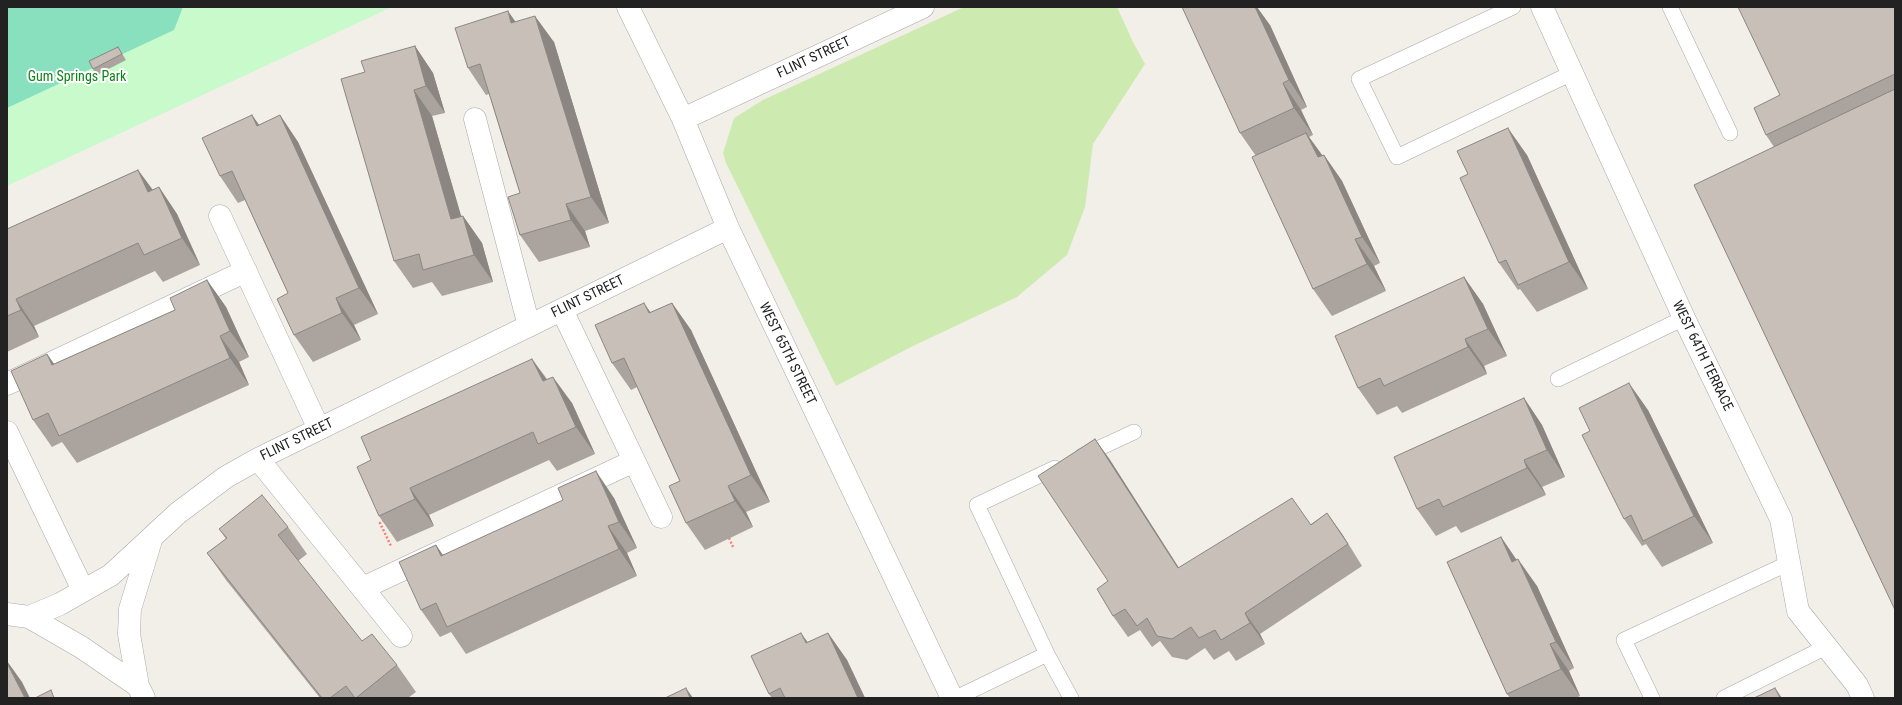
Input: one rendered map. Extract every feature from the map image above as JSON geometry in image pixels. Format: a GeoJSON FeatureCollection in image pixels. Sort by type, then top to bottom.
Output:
{"type":"FeatureCollection","features":[{"type":"Feature","properties":{"kind":"street","name":"WEST 65TH STREET"},"geometry":{"type":"LineString","coordinates":[[628,7],[683,119],[728,228],[952,698]]}},
{"type":"Feature","properties":{"kind":"street","name":"FLINT STREET"},"geometry":{"type":"LineString","coordinates":[[683,119],[923,7]]}},
{"type":"Feature","properties":{"kind":"street","name":"WEST 64TH TERRACE"},"geometry":{"type":"LineString","coordinates":[[1542,7],[1684,318],[1781,519],[1798,611],[1857,685],[1863,698]]}},
{"type":"Feature","properties":{"kind":"street"},"geometry":{"type":"LineString","coordinates":[[475,119],[529,326]]}},
{"type":"Feature","properties":{"kind":"street"},"geometry":{"type":"LineString","coordinates":[[220,216],[319,429]]}},
{"type":"Feature","properties":{"kind":"street","name":"FLINT STREET"},"geometry":{"type":"LineString","coordinates":[[29,617],[60,604],[111,575],[178,513],[226,477],[258,459],[728,228]]}},
{"type":"Feature","properties":{"kind":"street"},"geometry":{"type":"LineString","coordinates":[[7,384],[246,271]]}},
{"type":"Feature","properties":{"kind":"street"},"geometry":{"type":"LineString","coordinates":[[562,310],[661,516]]}},
{"type":"Feature","properties":{"kind":"street"},"geometry":{"type":"LineString","coordinates":[[7,432],[83,590]]}},
{"type":"Feature","properties":{"kind":"street"},"geometry":{"type":"LineString","coordinates":[[258,459],[401,636]]}},
{"type":"Feature","properties":{"kind":"street"},"geometry":{"type":"LineString","coordinates":[[362,588],[634,460]]}},
{"type":"Feature","properties":{"kind":"street"},"geometry":{"type":"LineString","coordinates":[[141,692],[129,634],[130,609],[152,537]]}},
{"type":"Feature","properties":{"kind":"street"},"geometry":{"type":"LineString","coordinates":[[7,614],[29,617],[81,647],[141,692]]}},
{"type":"Feature","properties":{"kind":"lane"},"geometry":{"type":"LineString","coordinates":[[1512,7],[1359,79],[1397,157],[1572,73]]}},
{"type":"Feature","properties":{"kind":"lane"},"geometry":{"type":"LineString","coordinates":[[1670,7],[1730,133]]}},
{"type":"Feature","properties":{"kind":"lane"},"geometry":{"type":"LineString","coordinates":[[1558,379],[1684,318]]}},
{"type":"Feature","properties":{"kind":"lane"},"geometry":{"type":"LineString","coordinates":[[1071,698],[1047,654],[977,505],[1134,432]]}},
{"type":"Feature","properties":{"kind":"lane"},"geometry":{"type":"LineString","coordinates":[[1652,698],[1624,640],[1789,563]]}},
{"type":"Feature","properties":{"kind":"lane"},"geometry":{"type":"LineString","coordinates":[[1724,698],[1826,647]]}},
{"type":"Feature","properties":{"kind":"lane"},"geometry":{"type":"LineString","coordinates":[[956,698],[1047,654]]}},
{"type":"Feature","properties":{"kind":"path"},"geometry":{"type":"LineString","coordinates":[[386,519],[380,523],[402,570]]}},
{"type":"Feature","properties":{"kind":"path"},"geometry":{"type":"LineString","coordinates":[[729,538],[733,547]]}},
{"type":"Feature","properties":{"kind":"green space","name":"Gum Springs Park"},"geometry":{"type":"Polygon","coordinates":[[[7,7],[392,7],[7,186],[7,7]]]}},
{"type":"Feature","properties":{"kind":"green space"},"geometry":{"type":"Polygon","coordinates":[[[7,7],[183,7],[174,30],[7,108],[7,7]]]}},
{"type":"Feature","properties":{"kind":"green space"},"geometry":{"type":"Polygon","coordinates":[[[964,7],[1117,7],[1145,64],[1093,144],[1085,207],[1067,255],[1017,297],[913,346],[836,386],[726,163],[723,153],[734,118],[763,100],[964,7]]]}},
{"type":"Feature","properties":{"kind":"building"},"geometry":{"type":"Polygon","coordinates":[[[1182,7],[1255,7],[1289,80],[1283,83],[1294,108],[1240,133],[1182,7]]]}},
{"type":"Feature","properties":{"kind":"building"},"geometry":{"type":"Polygon","coordinates":[[[1738,7],[1895,7],[1895,74],[1766,135],[1754,108],[1780,95],[1738,7]]]}},
{"type":"Feature","properties":{"kind":"building"},"geometry":{"type":"Polygon","coordinates":[[[508,11],[511,23],[535,16],[591,197],[566,204],[571,220],[520,235],[508,197],[520,193],[480,64],[468,68],[455,28],[508,11]]]}},
{"type":"Feature","properties":{"kind":"building"},"geometry":{"type":"Polygon","coordinates":[[[415,46],[426,86],[414,90],[451,219],[463,216],[474,255],[423,270],[419,254],[394,261],[341,79],[365,72],[361,61],[415,46]]]}},
{"type":"Feature","properties":{"kind":"building"},"geometry":{"type":"Polygon","coordinates":[[[118,47],[122,54],[93,69],[89,61],[118,47]]]}},
{"type":"Feature","properties":{"kind":"building"},"geometry":{"type":"Polygon","coordinates":[[[1895,89],[1895,610],[1694,185],[1895,89]]]}},
{"type":"Feature","properties":{"kind":"building"},"geometry":{"type":"Polygon","coordinates":[[[252,115],[257,126],[280,115],[359,288],[336,298],[342,313],[294,335],[277,299],[288,293],[232,171],[220,176],[202,138],[252,115]]]}},
{"type":"Feature","properties":{"kind":"building"},"geometry":{"type":"Polygon","coordinates":[[[1508,128],[1569,262],[1518,285],[1506,260],[1499,263],[1460,178],[1468,174],[1457,151],[1508,128]]]}},
{"type":"Feature","properties":{"kind":"building"},"geometry":{"type":"Polygon","coordinates":[[[1306,133],[1318,157],[1324,155],[1362,237],[1355,239],[1367,264],[1313,289],[1252,157],[1306,133]]]}},
{"type":"Feature","properties":{"kind":"building"},"geometry":{"type":"Polygon","coordinates":[[[138,170],[148,192],[159,187],[182,238],[144,255],[138,243],[16,299],[21,310],[7,316],[7,229],[138,170]]]}},
{"type":"Feature","properties":{"kind":"building"},"geometry":{"type":"Polygon","coordinates":[[[1464,277],[1488,329],[1465,339],[1468,347],[1384,386],[1380,378],[1358,388],[1335,336],[1464,277]]]}},
{"type":"Feature","properties":{"kind":"building"},"geometry":{"type":"Polygon","coordinates":[[[207,280],[230,331],[220,336],[230,358],[59,436],[48,413],[33,420],[11,371],[47,354],[52,365],[175,310],[170,298],[207,280]]]}},
{"type":"Feature","properties":{"kind":"building"},"geometry":{"type":"Polygon","coordinates":[[[644,303],[649,313],[672,303],[751,475],[728,486],[735,501],[686,523],[669,486],[680,481],[624,358],[612,363],[595,325],[644,303]]]}},
{"type":"Feature","properties":{"kind":"building"},"geometry":{"type":"Polygon","coordinates":[[[532,359],[543,381],[553,377],[576,427],[538,444],[533,432],[410,488],[415,499],[379,516],[357,467],[371,460],[361,437],[532,359]]]}},
{"type":"Feature","properties":{"kind":"building"},"geometry":{"type":"Polygon","coordinates":[[[1629,383],[1694,516],[1643,541],[1631,515],[1624,519],[1582,435],[1590,431],[1579,408],[1629,383]]]}},
{"type":"Feature","properties":{"kind":"building"},"geometry":{"type":"Polygon","coordinates":[[[1524,398],[1547,450],[1524,460],[1527,468],[1443,507],[1439,499],[1417,509],[1394,457],[1524,398]]]}},
{"type":"Feature","properties":{"kind":"building"},"geometry":{"type":"Polygon","coordinates":[[[1095,439],[1178,568],[1292,498],[1311,525],[1327,513],[1348,544],[1245,613],[1250,623],[1221,640],[1215,630],[1199,638],[1191,627],[1172,639],[1157,636],[1147,618],[1137,626],[1125,609],[1113,616],[1097,589],[1108,581],[1038,476],[1095,439]]]}},
{"type":"Feature","properties":{"kind":"building"},"geometry":{"type":"Polygon","coordinates":[[[596,471],[619,522],[608,526],[619,549],[447,627],[436,603],[421,610],[399,562],[436,545],[441,556],[563,500],[558,488],[596,471]]]}},
{"type":"Feature","properties":{"kind":"building"},"geometry":{"type":"Polygon","coordinates":[[[262,495],[288,527],[278,535],[362,641],[372,634],[397,665],[356,698],[346,686],[330,698],[322,698],[207,553],[227,538],[219,529],[262,495]]]}},
{"type":"Feature","properties":{"kind":"building"},"geometry":{"type":"Polygon","coordinates":[[[1501,537],[1512,562],[1518,559],[1556,642],[1550,644],[1561,669],[1507,694],[1447,562],[1501,537]]]}},
{"type":"Feature","properties":{"kind":"building"},"geometry":{"type":"Polygon","coordinates":[[[801,633],[806,643],[828,633],[858,698],[785,698],[780,688],[769,694],[751,656],[801,633]]]}},
{"type":"Feature","properties":{"kind":"building"},"geometry":{"type":"Polygon","coordinates":[[[7,663],[25,698],[7,698],[7,663]]]}},
{"type":"Feature","properties":{"kind":"building"},"geometry":{"type":"Polygon","coordinates":[[[686,688],[690,698],[665,698],[686,688]]]}},
{"type":"Feature","properties":{"kind":"building"},"geometry":{"type":"Polygon","coordinates":[[[1775,688],[1780,698],[1754,698],[1775,688]]]}},
{"type":"Feature","properties":{"kind":"building"},"geometry":{"type":"Polygon","coordinates":[[[51,690],[54,698],[35,698],[51,690]]]}}]}
